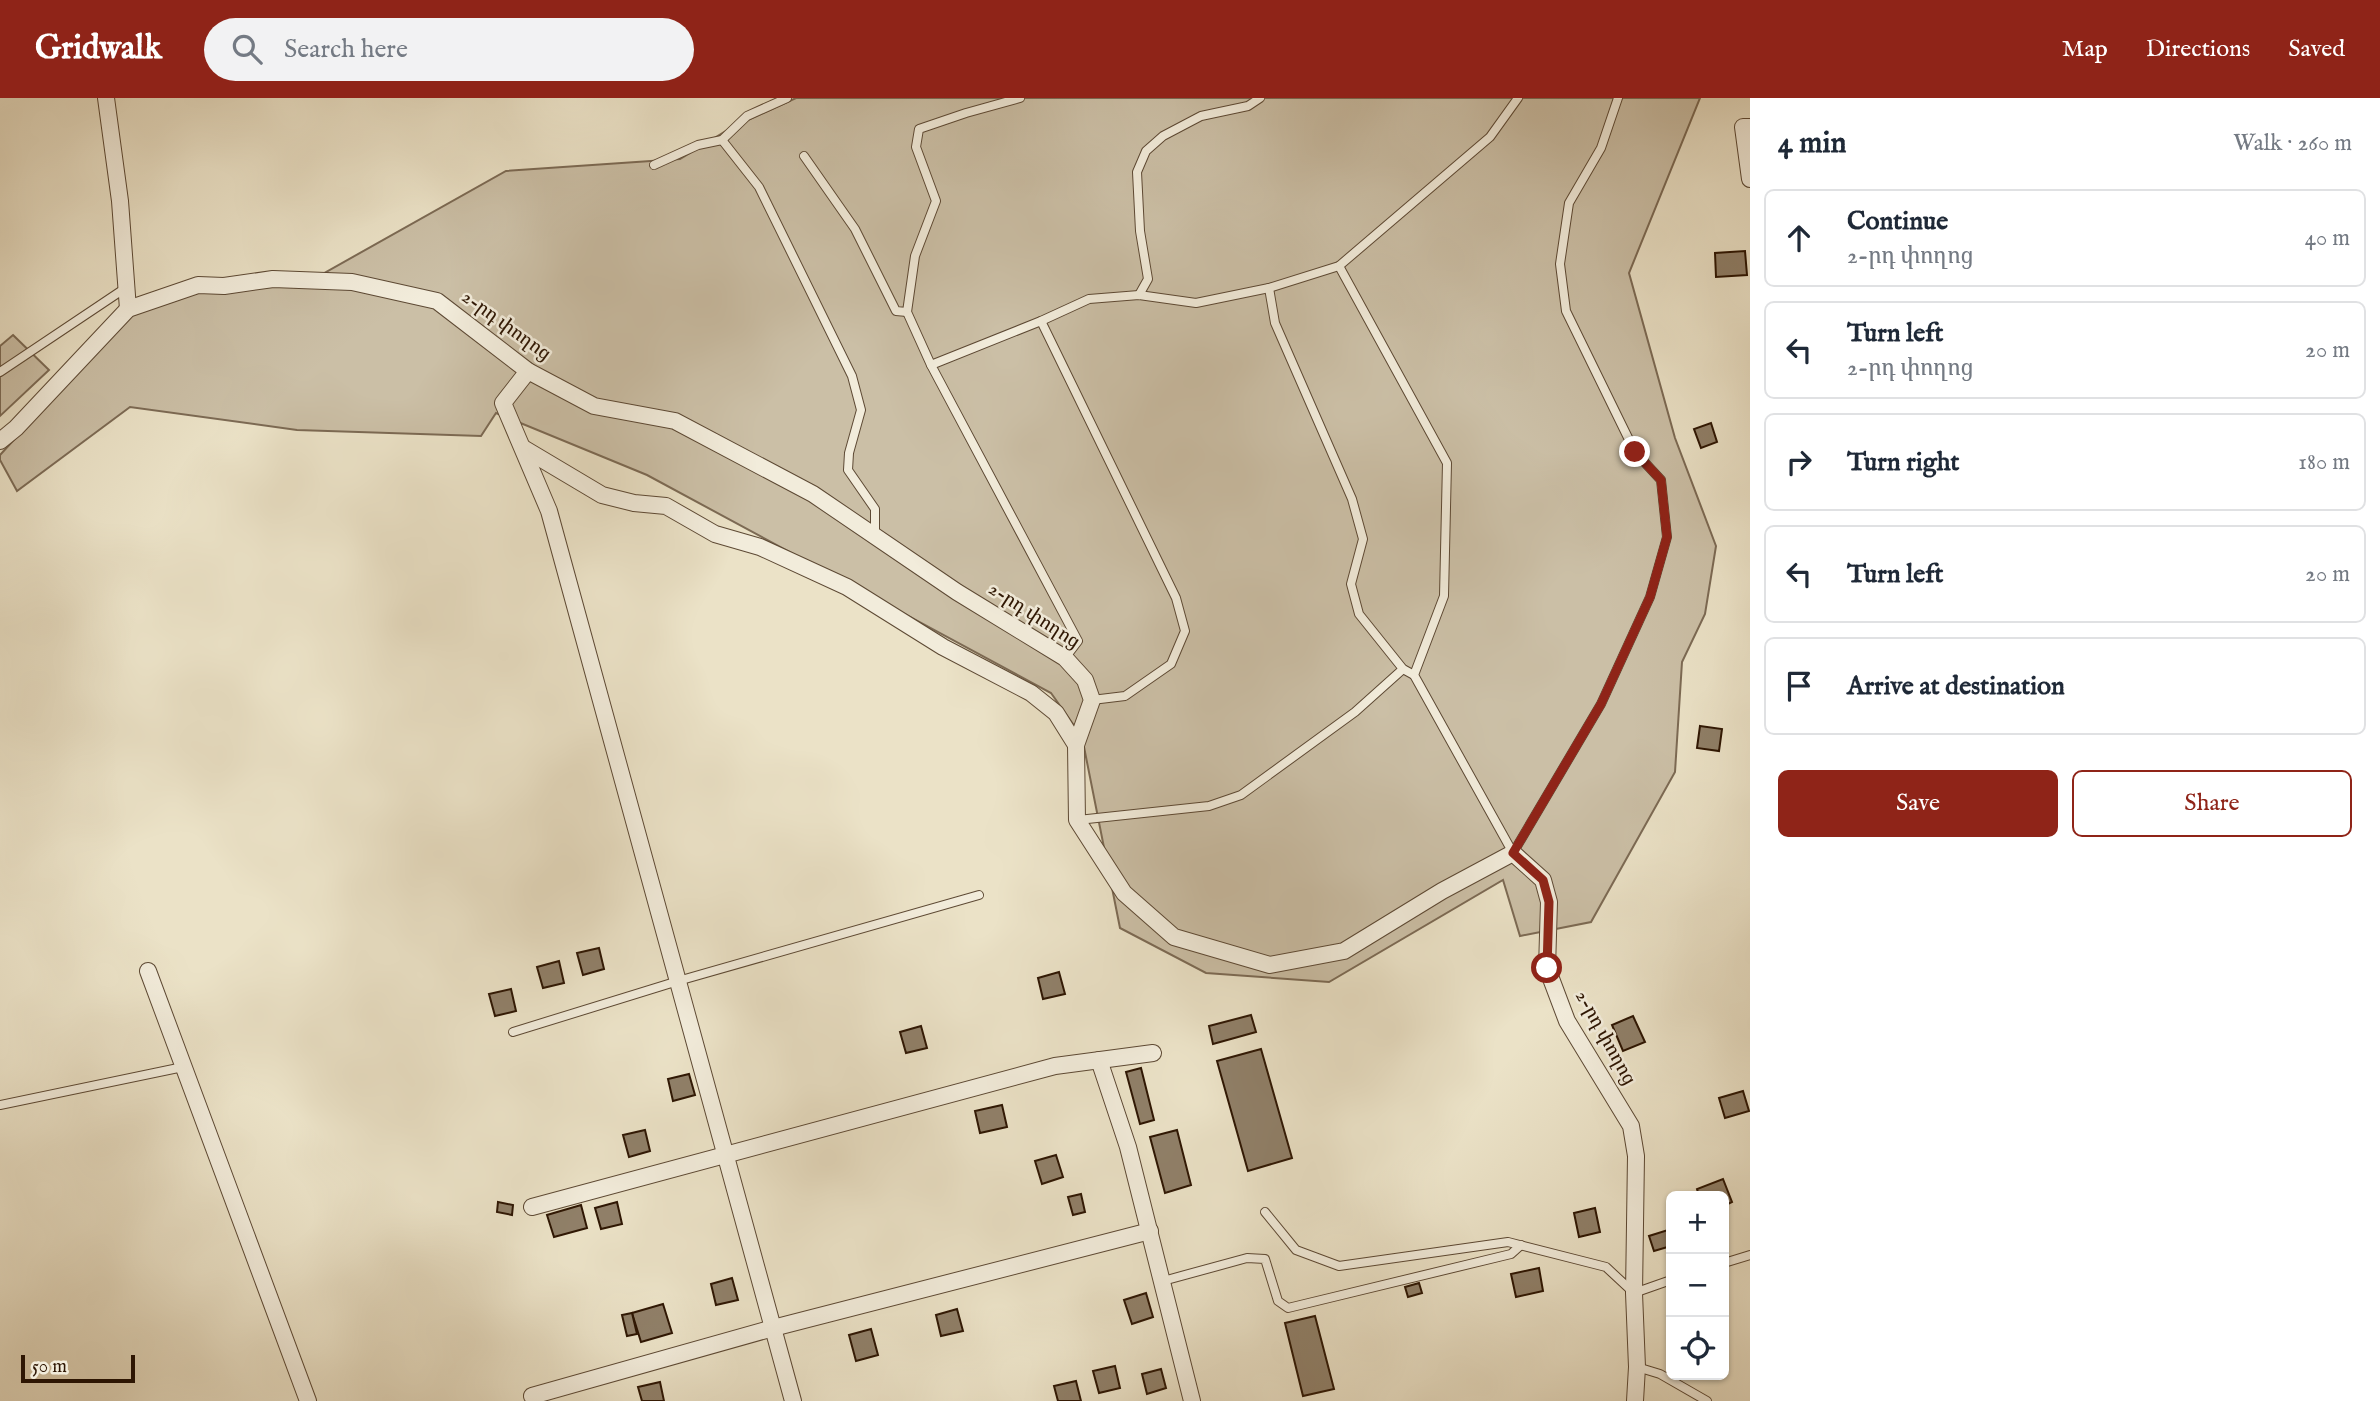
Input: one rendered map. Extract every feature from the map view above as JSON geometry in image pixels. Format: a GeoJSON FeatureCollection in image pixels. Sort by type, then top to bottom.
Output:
{"type":"FeatureCollection","features":[{"type":"Feature","properties":{"kind":"street"},"geometry":{"type":"LineString","coordinates":[[0,441],[16,428],[128,309],[120,201],[106,98]]}},
{"type":"Feature","properties":{"kind":"street"},"geometry":{"type":"LineString","coordinates":[[1750,127],[1744,127],[1750,179]]}},
{"type":"Feature","properties":{"kind":"street","name":"2-րդ փողոց"},"geometry":{"type":"LineString","coordinates":[[128,309],[198,285],[224,286],[273,279],[352,282],[437,301],[528,371],[594,406],[675,421],[813,494],[957,592],[1065,658],[1085,680],[1092,701]]}},
{"type":"Feature","properties":{"kind":"street"},"geometry":{"type":"LineString","coordinates":[[528,371],[503,403],[549,511],[793,1401]]}},
{"type":"Feature","properties":{"kind":"street"},"geometry":{"type":"LineString","coordinates":[[523,448],[602,495],[634,503],[666,506],[715,534],[760,547],[846,587],[943,647],[1031,693],[1056,713],[1076,745]]}},
{"type":"Feature","properties":{"kind":"street"},"geometry":{"type":"LineString","coordinates":[[1092,701],[1076,745],[1077,820],[1125,893],[1174,937],[1270,965],[1344,951],[1442,891],[1513,853]]}},
{"type":"Feature","properties":{"kind":"street","name":"2-րդ փողոց"},"geometry":{"type":"LineString","coordinates":[[1513,853],[1543,880],[1549,902],[1547,968],[1567,1021],[1630,1126],[1636,1156],[1634,1293],[1637,1367],[1634,1401]]}},
{"type":"Feature","properties":{"kind":"street"},"geometry":{"type":"LineString","coordinates":[[148,971],[308,1401]]}},
{"type":"Feature","properties":{"kind":"street"},"geometry":{"type":"LineString","coordinates":[[532,1207],[1055,1066],[1153,1054]]}},
{"type":"Feature","properties":{"kind":"street"},"geometry":{"type":"LineString","coordinates":[[1098,1060],[1128,1147],[1192,1401]]}},
{"type":"Feature","properties":{"kind":"street"},"geometry":{"type":"LineString","coordinates":[[532,1396],[773,1328],[1150,1231]]}},
{"type":"Feature","properties":{"kind":"lane"},"geometry":{"type":"LineString","coordinates":[[654,165],[698,145],[722,140],[747,116],[786,98]]}},
{"type":"Feature","properties":{"kind":"lane"},"geometry":{"type":"LineString","coordinates":[[1020,98],[919,129],[916,147],[936,201],[915,256],[907,312],[930,365],[1079,641],[1065,658]]}},
{"type":"Feature","properties":{"kind":"lane"},"geometry":{"type":"LineString","coordinates":[[1139,295],[1148,279],[1140,231],[1137,172],[1146,151],[1163,136],[1202,116],[1248,106],[1260,98]]}},
{"type":"Feature","properties":{"kind":"lane"},"geometry":{"type":"LineString","coordinates":[[930,365],[1089,299],[1139,295],[1196,303],[1269,288],[1339,266],[1490,137],[1518,98]]}},
{"type":"Feature","properties":{"kind":"lane"},"geometry":{"type":"LineString","coordinates":[[1513,853],[1601,704],[1650,597],[1667,537],[1661,480],[1635,452],[1566,310],[1560,264],[1569,203],[1601,148],[1618,98]]}},
{"type":"Feature","properties":{"kind":"lane"},"geometry":{"type":"LineString","coordinates":[[722,140],[760,187],[852,376],[861,410],[849,453],[848,470],[875,509],[875,536]]}},
{"type":"Feature","properties":{"kind":"lane"},"geometry":{"type":"LineString","coordinates":[[804,156],[855,229],[896,311],[907,312]]}},
{"type":"Feature","properties":{"kind":"lane"},"geometry":{"type":"LineString","coordinates":[[1339,266],[1447,463],[1444,596],[1414,675]]}},
{"type":"Feature","properties":{"kind":"lane"},"geometry":{"type":"LineString","coordinates":[[0,372],[127,287]]}},
{"type":"Feature","properties":{"kind":"lane"},"geometry":{"type":"LineString","coordinates":[[1269,288],[1275,323],[1352,499],[1363,540],[1351,584],[1359,614],[1403,669],[1414,675],[1513,853]]}},
{"type":"Feature","properties":{"kind":"lane"},"geometry":{"type":"LineString","coordinates":[[1041,321],[1176,598],[1185,631],[1171,664],[1125,696],[1092,701]]}},
{"type":"Feature","properties":{"kind":"lane"},"geometry":{"type":"LineString","coordinates":[[1077,820],[1209,806],[1241,795],[1355,712],[1403,669]]}},
{"type":"Feature","properties":{"kind":"lane"},"geometry":{"type":"LineString","coordinates":[[513,1032],[678,981],[979,895]]}},
{"type":"Feature","properties":{"kind":"lane"},"geometry":{"type":"LineString","coordinates":[[0,1105],[183,1067]]}},
{"type":"Feature","properties":{"kind":"lane"},"geometry":{"type":"LineString","coordinates":[[1265,1212],[1296,1250],[1339,1266],[1508,1242],[1606,1267],[1634,1293],[1666,1282]]}},
{"type":"Feature","properties":{"kind":"lane"},"geometry":{"type":"LineString","coordinates":[[1163,1281],[1247,1258],[1265,1259],[1278,1301],[1287,1308],[1511,1254],[1521,1245]]}},
{"type":"Feature","properties":{"kind":"lane"},"geometry":{"type":"LineString","coordinates":[[1729,1261],[1750,1255]]}},
{"type":"Feature","properties":{"kind":"lane"},"geometry":{"type":"LineString","coordinates":[[1637,1367],[1660,1374],[1707,1401]]}},
{"type":"Feature","properties":{"kind":"shaded area"},"geometry":{"type":"Polygon","coordinates":[[[796,98],[1700,98],[1629,273],[1675,438],[1716,546],[1705,614],[1682,662],[1675,772],[1591,922],[1520,936],[1503,880],[1329,982],[1206,973],[1120,928],[1082,737],[1051,693],[647,475],[496,413],[481,436],[297,430],[130,407],[17,491],[0,460],[0,455],[130,313],[185,293],[310,281],[506,171],[680,159],[731,128],[796,98]]]}},
{"type":"Feature","properties":{"kind":"shaded area"},"geometry":{"type":"Polygon","coordinates":[[[13,335],[49,370],[0,416],[0,346],[13,335]]]}},
{"type":"Feature","properties":{"kind":"building"},"geometry":{"type":"Polygon","coordinates":[[[1745,251],[1747,275],[1716,277],[1715,253],[1745,251]]]}},
{"type":"Feature","properties":{"kind":"building"},"geometry":{"type":"Polygon","coordinates":[[[1711,423],[1717,442],[1701,448],[1694,429],[1711,423]]]}},
{"type":"Feature","properties":{"kind":"building"},"geometry":{"type":"Polygon","coordinates":[[[1700,726],[1722,729],[1719,751],[1697,748],[1700,726]]]}},
{"type":"Feature","properties":{"kind":"building"},"geometry":{"type":"Polygon","coordinates":[[[599,948],[604,969],[583,975],[577,953],[599,948]]]}},
{"type":"Feature","properties":{"kind":"building"},"geometry":{"type":"Polygon","coordinates":[[[559,961],[564,983],[543,988],[537,967],[559,961]]]}},
{"type":"Feature","properties":{"kind":"building"},"geometry":{"type":"Polygon","coordinates":[[[1059,972],[1065,994],[1043,999],[1038,978],[1059,972]]]}},
{"type":"Feature","properties":{"kind":"building"},"geometry":{"type":"Polygon","coordinates":[[[511,989],[516,1011],[495,1016],[489,994],[511,989]]]}},
{"type":"Feature","properties":{"kind":"building"},"geometry":{"type":"Polygon","coordinates":[[[1251,1015],[1256,1032],[1213,1044],[1209,1026],[1251,1015]]]}},
{"type":"Feature","properties":{"kind":"building"},"geometry":{"type":"Polygon","coordinates":[[[1633,1016],[1645,1042],[1623,1051],[1612,1025],[1633,1016]]]}},
{"type":"Feature","properties":{"kind":"building"},"geometry":{"type":"Polygon","coordinates":[[[921,1026],[927,1048],[906,1053],[900,1032],[921,1026]]]}},
{"type":"Feature","properties":{"kind":"building"},"geometry":{"type":"Polygon","coordinates":[[[1261,1049],[1292,1158],[1248,1171],[1217,1061],[1261,1049]]]}},
{"type":"Feature","properties":{"kind":"building"},"geometry":{"type":"Polygon","coordinates":[[[1141,1068],[1154,1120],[1140,1124],[1126,1072],[1141,1068]]]}},
{"type":"Feature","properties":{"kind":"building"},"geometry":{"type":"Polygon","coordinates":[[[689,1074],[695,1095],[673,1101],[668,1079],[689,1074]]]}},
{"type":"Feature","properties":{"kind":"building"},"geometry":{"type":"Polygon","coordinates":[[[1743,1091],[1749,1111],[1725,1118],[1719,1098],[1743,1091]]]}},
{"type":"Feature","properties":{"kind":"building"},"geometry":{"type":"Polygon","coordinates":[[[1002,1105],[1007,1127],[980,1133],[975,1111],[1002,1105]]]}},
{"type":"Feature","properties":{"kind":"building"},"geometry":{"type":"Polygon","coordinates":[[[645,1130],[650,1151],[629,1157],[623,1135],[645,1130]]]}},
{"type":"Feature","properties":{"kind":"building"},"geometry":{"type":"Polygon","coordinates":[[[1177,1130],[1191,1185],[1165,1193],[1150,1137],[1177,1130]]]}},
{"type":"Feature","properties":{"kind":"building"},"geometry":{"type":"Polygon","coordinates":[[[1056,1155],[1063,1177],[1042,1184],[1035,1161],[1056,1155]]]}},
{"type":"Feature","properties":{"kind":"building"},"geometry":{"type":"Polygon","coordinates":[[[1723,1179],[1728,1191],[1698,1191],[1723,1179]]]}},
{"type":"Feature","properties":{"kind":"building"},"geometry":{"type":"Polygon","coordinates":[[[1081,1194],[1085,1212],[1073,1215],[1068,1197],[1081,1194]]]}},
{"type":"Feature","properties":{"kind":"building"},"geometry":{"type":"Polygon","coordinates":[[[498,1202],[513,1205],[512,1215],[497,1212],[498,1202]]]}},
{"type":"Feature","properties":{"kind":"building"},"geometry":{"type":"Polygon","coordinates":[[[617,1202],[622,1224],[601,1229],[595,1208],[617,1202]]]}},
{"type":"Feature","properties":{"kind":"building"},"geometry":{"type":"Polygon","coordinates":[[[581,1205],[587,1228],[554,1237],[547,1215],[581,1205]]]}},
{"type":"Feature","properties":{"kind":"building"},"geometry":{"type":"Polygon","coordinates":[[[1595,1208],[1600,1232],[1579,1237],[1574,1213],[1595,1208]]]}},
{"type":"Feature","properties":{"kind":"building"},"geometry":{"type":"Polygon","coordinates":[[[1666,1231],[1666,1247],[1654,1251],[1649,1236],[1666,1231]]]}},
{"type":"Feature","properties":{"kind":"building"},"geometry":{"type":"Polygon","coordinates":[[[1539,1268],[1543,1291],[1516,1297],[1511,1274],[1539,1268]]]}},
{"type":"Feature","properties":{"kind":"building"},"geometry":{"type":"Polygon","coordinates":[[[732,1278],[738,1300],[716,1305],[711,1284],[732,1278]]]}},
{"type":"Feature","properties":{"kind":"building"},"geometry":{"type":"Polygon","coordinates":[[[1419,1283],[1422,1293],[1408,1297],[1405,1287],[1419,1283]]]}},
{"type":"Feature","properties":{"kind":"building"},"geometry":{"type":"Polygon","coordinates":[[[1146,1293],[1153,1317],[1132,1324],[1124,1300],[1146,1293]]]}},
{"type":"Feature","properties":{"kind":"building"},"geometry":{"type":"Polygon","coordinates":[[[663,1304],[672,1333],[641,1342],[632,1313],[663,1304]]]}},
{"type":"Feature","properties":{"kind":"building"},"geometry":{"type":"Polygon","coordinates":[[[957,1309],[963,1331],[941,1336],[936,1315],[957,1309]]]}},
{"type":"Feature","properties":{"kind":"building"},"geometry":{"type":"Polygon","coordinates":[[[632,1313],[637,1334],[627,1336],[622,1315],[632,1313]]]}},
{"type":"Feature","properties":{"kind":"building"},"geometry":{"type":"Polygon","coordinates":[[[1315,1316],[1334,1389],[1303,1396],[1285,1323],[1315,1316]]]}},
{"type":"Feature","properties":{"kind":"building"},"geometry":{"type":"Polygon","coordinates":[[[871,1329],[878,1355],[856,1361],[849,1335],[871,1329]]]}},
{"type":"Feature","properties":{"kind":"building"},"geometry":{"type":"Polygon","coordinates":[[[1115,1366],[1120,1388],[1099,1393],[1093,1371],[1115,1366]]]}},
{"type":"Feature","properties":{"kind":"building"},"geometry":{"type":"Polygon","coordinates":[[[1161,1369],[1166,1388],[1147,1394],[1142,1374],[1161,1369]]]}},
{"type":"Feature","properties":{"kind":"building"},"geometry":{"type":"Polygon","coordinates":[[[1076,1381],[1081,1401],[1058,1401],[1054,1386],[1076,1381]]]}},
{"type":"Feature","properties":{"kind":"building"},"geometry":{"type":"Polygon","coordinates":[[[660,1382],[664,1401],[642,1401],[638,1387],[660,1382]]]}},
{"type":"Feature","properties":{"kind":"route"},"geometry":{"type":"LineString","coordinates":[[1547,968],[1549,902],[1543,880],[1513,853],[1601,704],[1650,597],[1667,537],[1661,480],[1635,452]]}}]}
